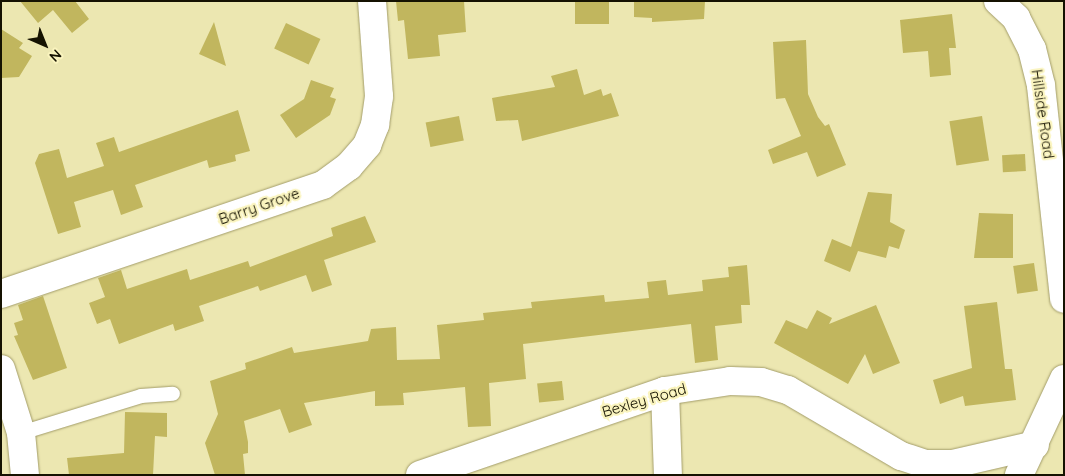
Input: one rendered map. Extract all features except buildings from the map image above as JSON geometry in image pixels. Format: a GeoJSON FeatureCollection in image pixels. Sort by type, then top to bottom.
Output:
{"type":"FeatureCollection","features":[{"type":"Feature","properties":{"kind":"street","name":"Barry Grove"},"geometry":{"type":"LineString","coordinates":[[1,294],[323,184],[349,166],[367,145],[376,125],[379,96],[372,1]]}},
{"type":"Feature","properties":{"kind":"street","name":"Hillside Road"},"geometry":{"type":"LineString","coordinates":[[998,1],[1016,18],[1032,49],[1041,86],[1061,256],[1064,299]]}},
{"type":"Feature","properties":{"kind":"street"},"geometry":{"type":"LineString","coordinates":[[1,370],[21,433],[25,475]]}},
{"type":"Feature","properties":{"kind":"street"},"geometry":{"type":"LineString","coordinates":[[1019,475],[1064,379]]}},
{"type":"Feature","properties":{"kind":"street","name":"Bexley Road"},"geometry":{"type":"LineString","coordinates":[[420,475],[665,391],[730,381],[761,382],[788,390],[901,456],[925,464],[953,464],[1035,444]]}},
{"type":"Feature","properties":{"kind":"street"},"geometry":{"type":"LineString","coordinates":[[665,391],[668,475]]}},
{"type":"Feature","properties":{"kind":"lane"},"geometry":{"type":"LineString","coordinates":[[21,433],[141,396],[173,394]]}}]}
